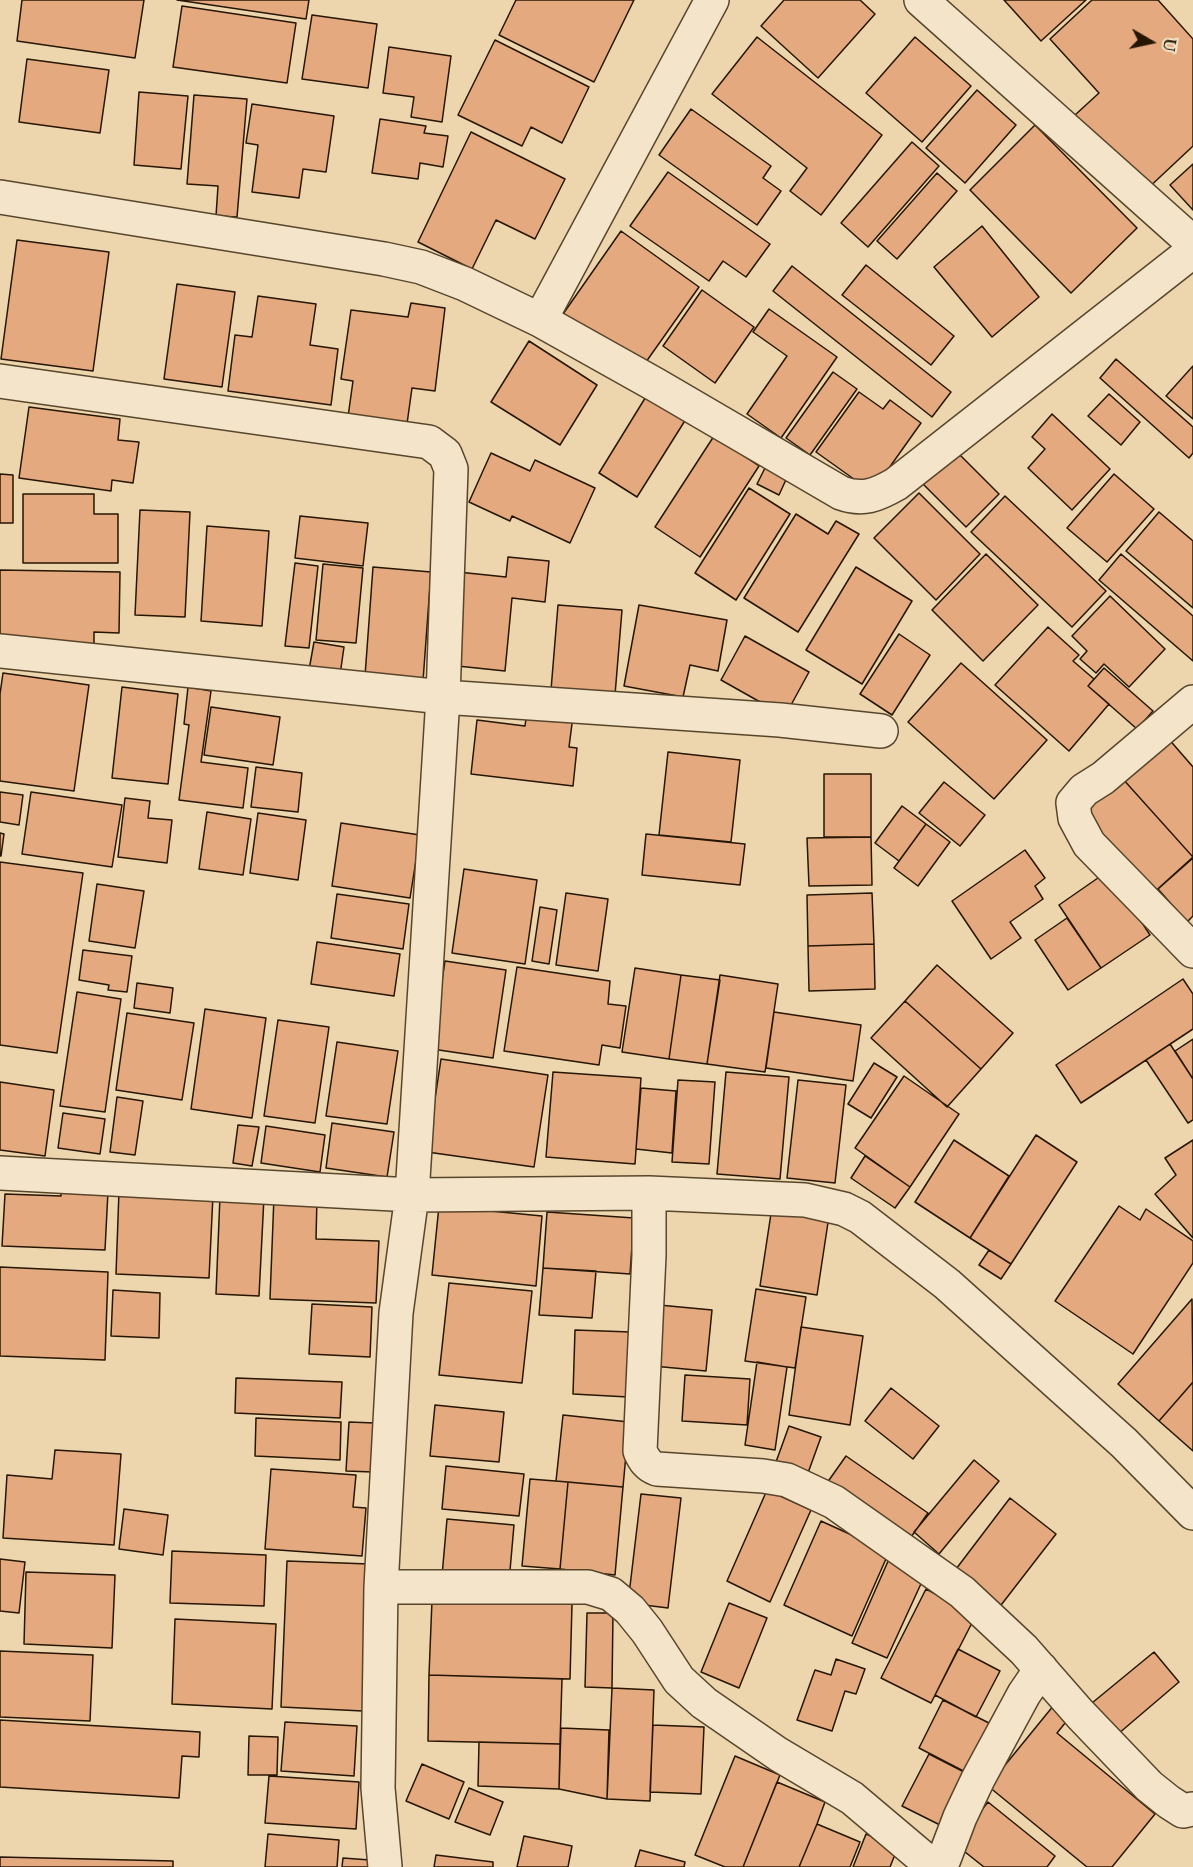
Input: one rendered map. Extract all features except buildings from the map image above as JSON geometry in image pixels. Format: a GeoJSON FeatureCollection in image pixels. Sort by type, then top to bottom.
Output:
{"type":"FeatureCollection","features":[{"type":"Feature","properties":{"kind":"street"},"geometry":{"type":"LineString","coordinates":[[540,320],[712,0]]}},
{"type":"Feature","properties":{"kind":"street"},"geometry":{"type":"LineString","coordinates":[[921,0],[1193,243]]}},
{"type":"Feature","properties":{"kind":"street"},"geometry":{"type":"LineString","coordinates":[[0,197],[384,258],[421,267],[465,284],[540,320],[841,493],[865,498],[877,495],[896,484],[1193,251]]}},
{"type":"Feature","properties":{"kind":"street"},"geometry":{"type":"LineString","coordinates":[[0,381],[429,442],[445,454],[451,469],[443,697],[412,1195],[396,1312],[381,1587],[378,1788],[386,1867]]}},
{"type":"Feature","properties":{"kind":"street"},"geometry":{"type":"LineString","coordinates":[[0,651],[443,697],[780,720],[881,731]]}},
{"type":"Feature","properties":{"kind":"street"},"geometry":{"type":"LineString","coordinates":[[1193,702],[1103,778],[1084,790],[1073,803],[1075,818],[1089,844],[1193,951]]}},
{"type":"Feature","properties":{"kind":"street"},"geometry":{"type":"LineString","coordinates":[[0,1173],[412,1195],[649,1193],[805,1200],[844,1209],[860,1217],[947,1284],[1124,1443],[1193,1513]]}},
{"type":"Feature","properties":{"kind":"street"},"geometry":{"type":"LineString","coordinates":[[649,1193],[649,1255],[640,1424],[640,1450],[644,1460],[657,1469],[764,1476],[787,1480],[834,1502],[962,1592],[1024,1650],[1149,1786],[1168,1802],[1183,1810],[1193,1809]]}},
{"type":"Feature","properties":{"kind":"street"},"geometry":{"type":"LineString","coordinates":[[381,1587],[588,1587],[611,1594],[630,1610],[680,1680],[704,1703],[778,1754],[852,1798],[929,1863],[936,1864],[944,1859],[978,1779],[1024,1694],[1041,1669]]}}]}
